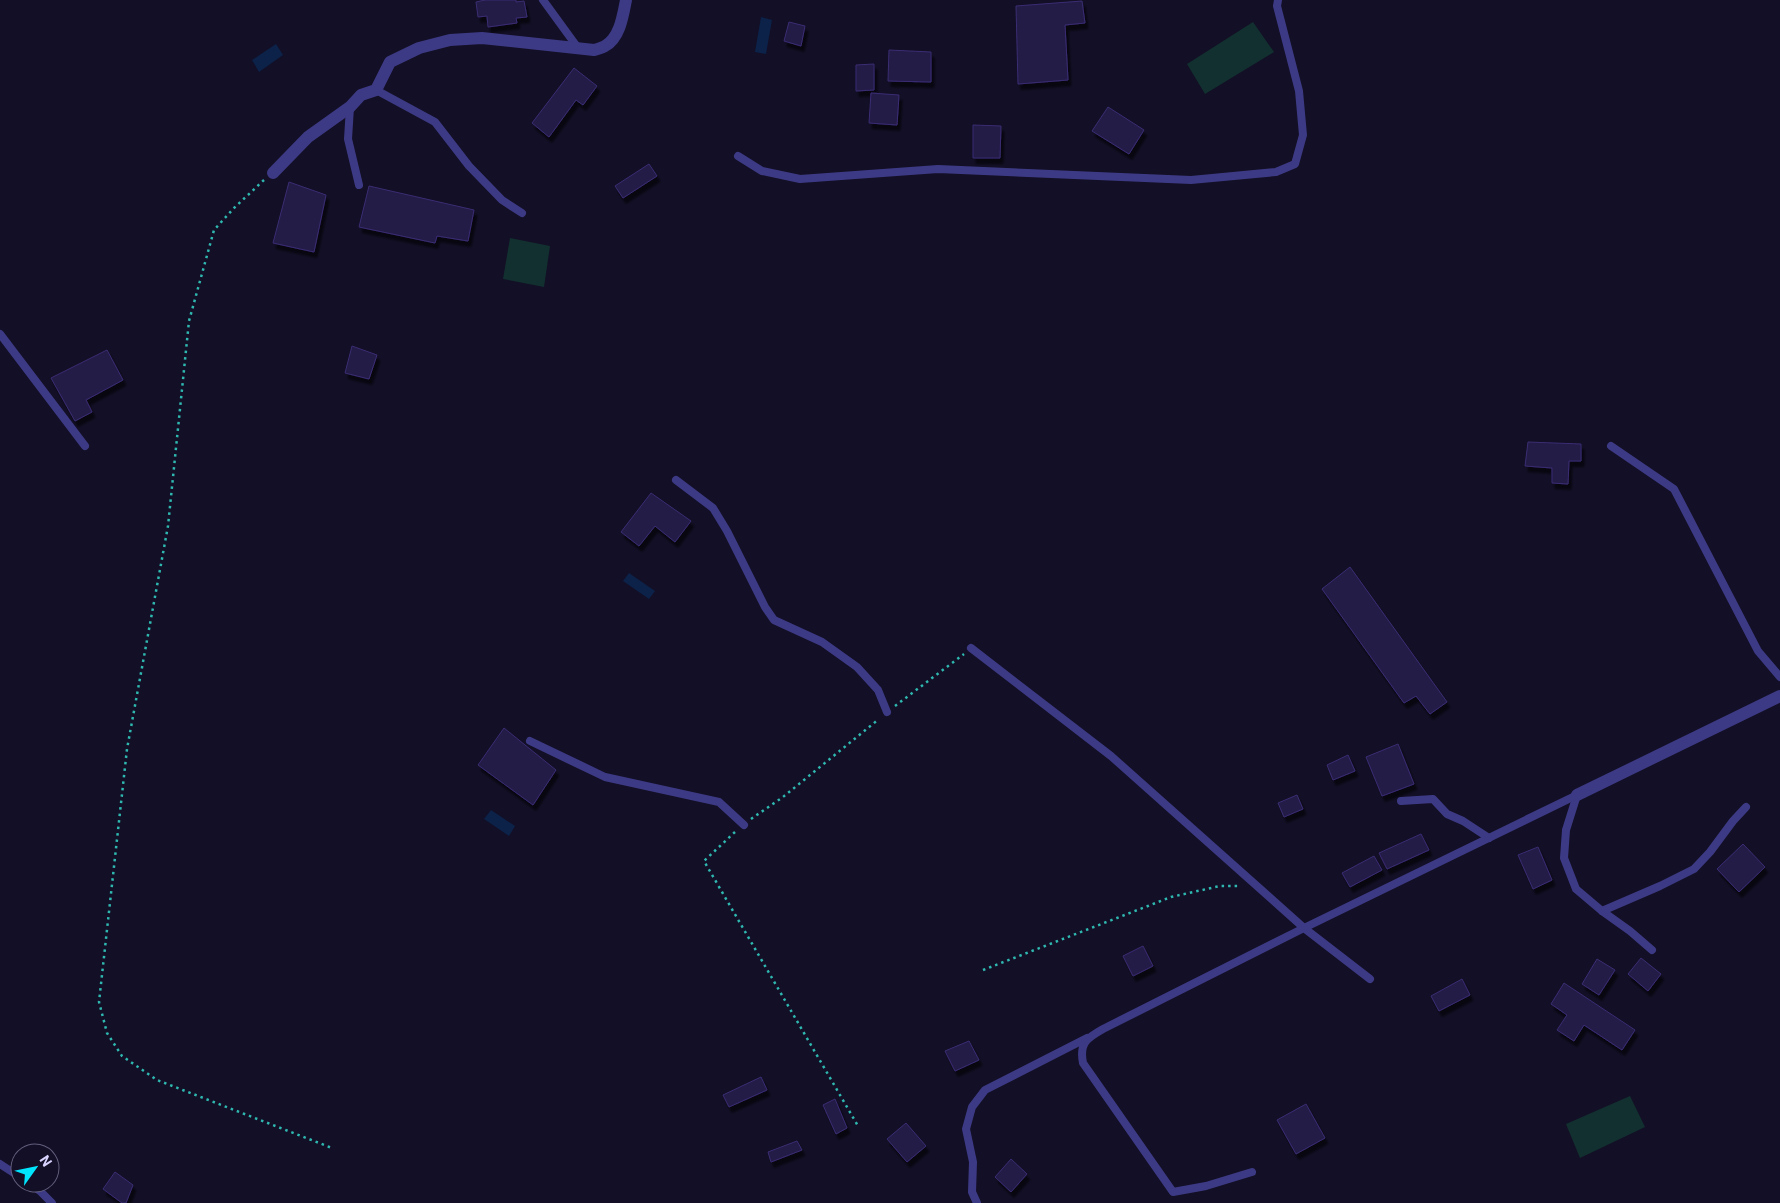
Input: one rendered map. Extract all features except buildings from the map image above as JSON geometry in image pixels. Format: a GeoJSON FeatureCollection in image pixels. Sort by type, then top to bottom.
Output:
{"type":"FeatureCollection","features":[{"type":"Feature","properties":{"kind":"street"},"geometry":{"type":"LineString","coordinates":[[273,173],[308,137],[350,107],[361,95],[376,90],[390,62],[419,48],[450,40],[482,38],[594,50],[606,46],[615,36],[626,0]]}},
{"type":"Feature","properties":{"kind":"street"},"geometry":{"type":"LineString","coordinates":[[1577,795],[1780,696]]}},
{"type":"Feature","properties":{"kind":"lane"},"geometry":{"type":"LineString","coordinates":[[543,0],[578,48]]}},
{"type":"Feature","properties":{"kind":"lane"},"geometry":{"type":"LineString","coordinates":[[738,156],[762,171],[800,179],[938,169],[1191,180],[1276,172],[1295,164],[1302,135],[1299,91],[1277,6],[1278,0]]}},
{"type":"Feature","properties":{"kind":"lane"},"geometry":{"type":"LineString","coordinates":[[376,90],[435,122],[469,166],[502,200],[522,213]]}},
{"type":"Feature","properties":{"kind":"lane"},"geometry":{"type":"LineString","coordinates":[[350,107],[348,139],[359,185]]}},
{"type":"Feature","properties":{"kind":"lane"},"geometry":{"type":"LineString","coordinates":[[0,334],[85,446]]}},
{"type":"Feature","properties":{"kind":"lane"},"geometry":{"type":"LineString","coordinates":[[1611,446],[1674,489],[1758,651],[1780,677]]}},
{"type":"Feature","properties":{"kind":"lane"},"geometry":{"type":"LineString","coordinates":[[676,480],[713,508],[727,531],[765,607],[774,620],[822,642],[857,667],[878,690],[887,712]]}},
{"type":"Feature","properties":{"kind":"lane"},"geometry":{"type":"LineString","coordinates":[[971,648],[1111,756],[1304,928],[1370,979]]}},
{"type":"Feature","properties":{"kind":"lane"},"geometry":{"type":"LineString","coordinates":[[530,741],[605,777],[719,802],[744,825]]}},
{"type":"Feature","properties":{"kind":"lane"},"geometry":{"type":"LineString","coordinates":[[977,1203],[972,1192],[973,1162],[966,1129],[972,1108],[985,1090],[1304,928],[1577,795]]}},
{"type":"Feature","properties":{"kind":"lane"},"geometry":{"type":"LineString","coordinates":[[1577,795],[1566,830],[1564,858],[1576,889],[1602,911],[1630,930],[1652,950]]}},
{"type":"Feature","properties":{"kind":"lane"},"geometry":{"type":"LineString","coordinates":[[1402,801],[1433,799],[1447,814],[1463,821],[1489,838]]}},
{"type":"Feature","properties":{"kind":"lane"},"geometry":{"type":"LineString","coordinates":[[1602,911],[1660,886],[1694,868],[1710,852],[1732,821],[1746,807]]}},
{"type":"Feature","properties":{"kind":"lane"},"geometry":{"type":"LineString","coordinates":[[1093,1035],[1085,1042],[1081,1052],[1084,1063],[1173,1192],[1206,1186],[1252,1172]]}},
{"type":"Feature","properties":{"kind":"lane"},"geometry":{"type":"LineString","coordinates":[[42,1193],[52,1203]]}},
{"type":"Feature","properties":{"kind":"path"},"geometry":{"type":"LineString","coordinates":[[273,173],[234,208],[214,230],[189,321],[168,526],[126,749],[99,1002],[107,1033],[122,1056],[157,1080],[332,1148]]}},
{"type":"Feature","properties":{"kind":"path"},"geometry":{"type":"LineString","coordinates":[[858,1126],[704,861],[728,837],[783,797],[845,745],[971,648]]}},
{"type":"Feature","properties":{"kind":"path"},"geometry":{"type":"LineString","coordinates":[[983,970],[1171,897],[1220,886],[1256,886]]}},
{"type":"Feature","properties":{"kind":"green space"},"geometry":{"type":"Polygon","coordinates":[[[1253,22],[1274,52],[1205,94],[1187,64],[1253,22]]]}},
{"type":"Feature","properties":{"kind":"green space"},"geometry":{"type":"Polygon","coordinates":[[[510,238],[550,246],[544,287],[503,279],[510,238]]]}},
{"type":"Feature","properties":{"kind":"green space"},"geometry":{"type":"Polygon","coordinates":[[[1630,1096],[1645,1127],[1580,1158],[1566,1124],[1630,1096]]]}},
{"type":"Feature","properties":{"kind":"water"},"geometry":{"type":"Polygon","coordinates":[[[761,17],[772,20],[766,54],[755,52],[761,17]]]}},
{"type":"Feature","properties":{"kind":"water"},"geometry":{"type":"Polygon","coordinates":[[[276,44],[283,55],[259,72],[252,60],[276,44]]]}},
{"type":"Feature","properties":{"kind":"water"},"geometry":{"type":"Polygon","coordinates":[[[629,573],[655,591],[649,599],[623,581],[629,573]]]}},
{"type":"Feature","properties":{"kind":"water"},"geometry":{"type":"Polygon","coordinates":[[[491,810],[515,826],[509,836],[484,819],[491,810]]]}}]}
